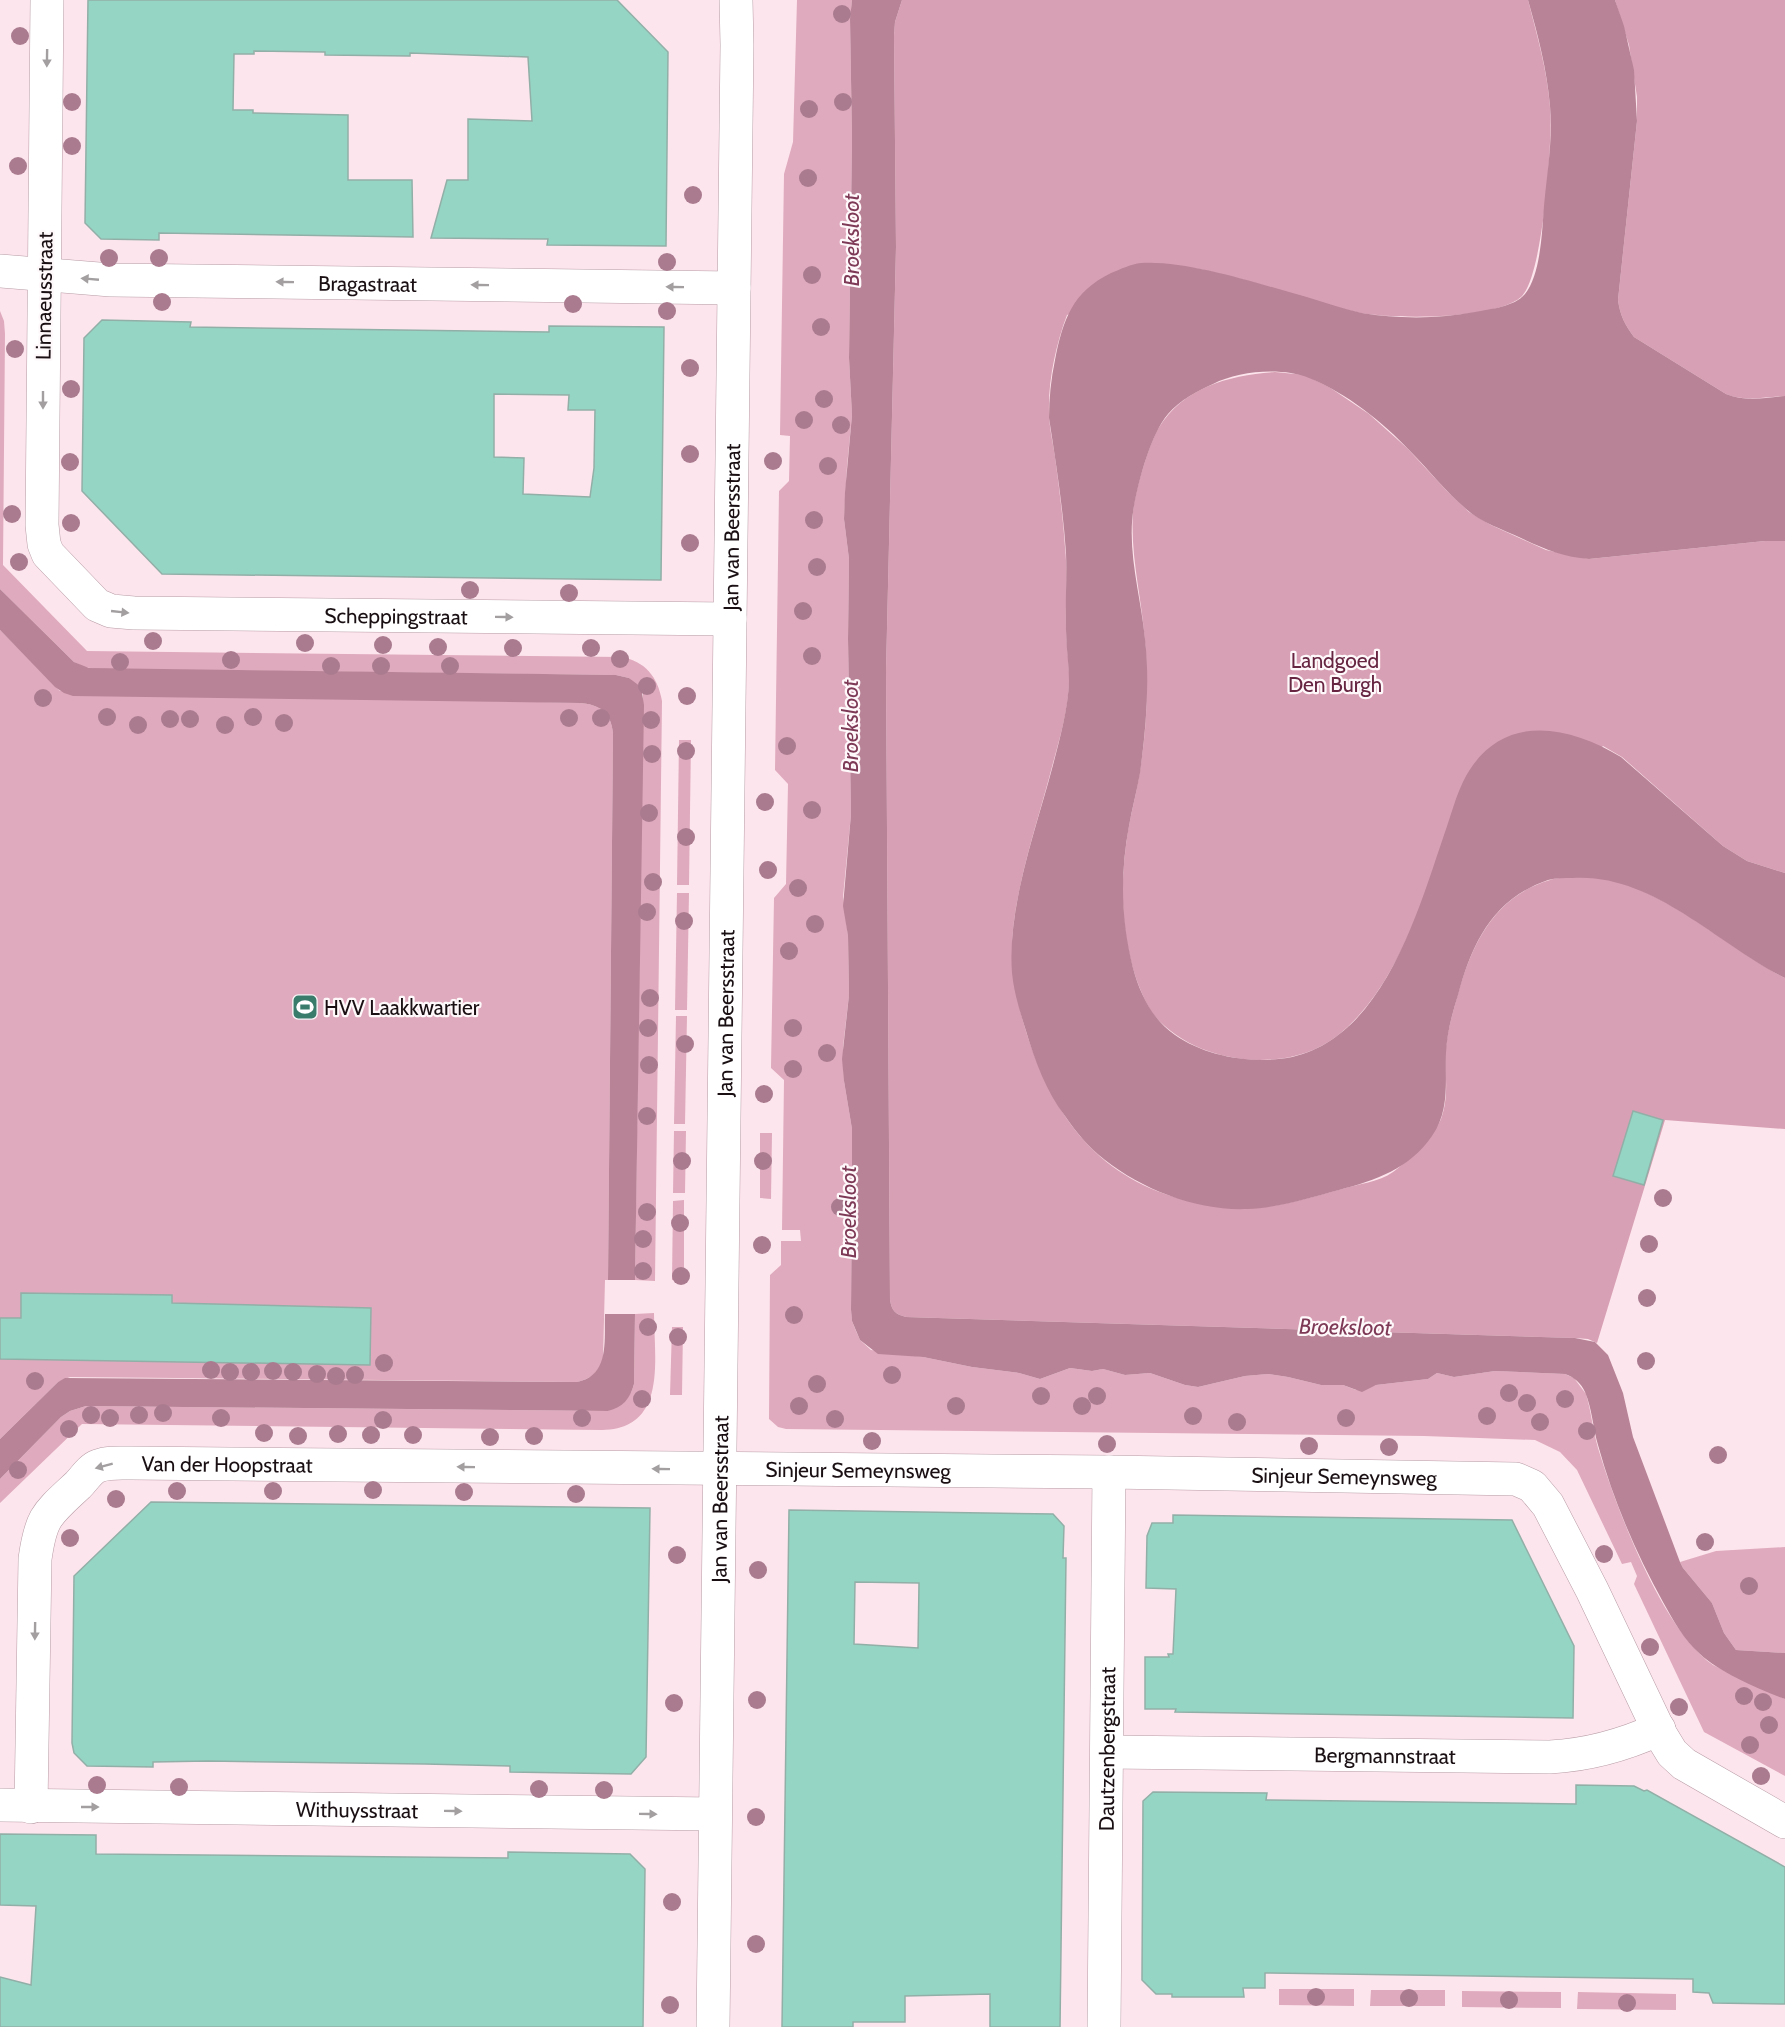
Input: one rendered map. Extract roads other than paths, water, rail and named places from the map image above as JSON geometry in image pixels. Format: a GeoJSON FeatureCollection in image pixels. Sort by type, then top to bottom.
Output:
{"type":"FeatureCollection","features":[{"type":"Feature","properties":{"kind":"street","name":"Linnaeusstraat"},"geometry":{"type":"LineString","coordinates":[[47,0],[42,525],[44,544],[48,554],[73,580]]}},
{"type":"Feature","properties":{"kind":"street","name":"Jan van Beersstraat"},"geometry":{"type":"LineString","coordinates":[[713,2027],[736,0]]}},
{"type":"Feature","properties":{"kind":"street","name":"Bragastraat"},"geometry":{"type":"LineString","coordinates":[[0,272],[111,280],[734,288]]}},
{"type":"Feature","properties":{"kind":"street","name":"Scheppingstraat"},"geometry":{"type":"LineString","coordinates":[[73,580],[97,605],[107,610],[121,612],[730,619]]}},
{"type":"Feature","properties":{"kind":"street","name":"Van der Hoopstraat"},"geometry":{"type":"LineString","coordinates":[[16,1806],[38,1538],[44,1520],[50,1511],[98,1466],[112,1463],[138,1463],[720,1470]]}},
{"type":"Feature","properties":{"kind":"street","name":"Sinjeur Semeynsweg"},"geometry":{"type":"LineString","coordinates":[[720,1470],[1109,1472],[1498,1478],[1527,1482],[1537,1490],[1548,1505],[1672,1753],[1684,1764],[1785,1822]]}},
{"type":"Feature","properties":{"kind":"street","name":"Dautzenbergstraat"},"geometry":{"type":"LineString","coordinates":[[1104,2027],[1109,1472]]}},
{"type":"Feature","properties":{"kind":"street","name":"Bergmannstraat"},"geometry":{"type":"LineString","coordinates":[[1107,1752],[1550,1757],[1593,1751],[1627,1742],[1659,1729]]}},
{"type":"Feature","properties":{"kind":"street","name":"Withuysstraat"},"geometry":{"type":"LineString","coordinates":[[16,1806],[715,1814]]}},
{"type":"Feature","properties":{"kind":"water","name":"Broeksloot"},"geometry":{"type":"Polygon","coordinates":[[[852,0],[902,0],[895,22],[894,36],[896,247],[886,671],[890,1300],[893,1309],[906,1317],[1575,1338],[1595,1342],[1608,1355],[1623,1393],[1633,1437],[1683,1568],[1712,1603],[1724,1633],[1736,1650],[1785,1653],[1785,1699],[1752,1686],[1708,1661],[1679,1630],[1644,1565],[1618,1506],[1604,1466],[1585,1392],[1579,1383],[1568,1375],[1495,1371],[1454,1377],[1437,1373],[1428,1379],[1376,1385],[1362,1392],[1343,1385],[1321,1385],[1268,1374],[1245,1376],[1198,1387],[1150,1373],[1125,1375],[1103,1369],[1092,1371],[1070,1368],[1040,1379],[1019,1373],[972,1367],[923,1357],[878,1354],[860,1340],[852,1321],[851,1310],[852,1191],[854,1191],[855,1176],[852,1176],[852,1129],[842,1059],[849,995],[848,936],[843,906],[851,814],[849,559],[844,519],[852,415],[849,358],[852,139],[850,19],[852,0]]]}},
{"type":"Feature","properties":{"kind":"water"},"geometry":{"type":"Polygon","coordinates":[[[1528,0],[1615,0],[1624,26],[1634,70],[1637,121],[1618,300],[1620,310],[1634,337],[1726,394],[1748,399],[1785,396],[1785,541],[1765,541],[1589,559],[1563,554],[1499,529],[1472,514],[1451,495],[1400,440],[1376,419],[1336,391],[1309,378],[1286,372],[1247,373],[1223,380],[1189,396],[1168,414],[1156,433],[1142,470],[1132,522],[1133,556],[1143,623],[1147,672],[1147,706],[1142,756],[1126,844],[1123,879],[1124,915],[1133,968],[1139,987],[1153,1014],[1175,1035],[1200,1048],[1228,1057],[1273,1060],[1287,1058],[1320,1047],[1348,1027],[1371,1001],[1391,970],[1408,936],[1456,798],[1466,776],[1481,755],[1498,742],[1517,733],[1537,730],[1579,737],[1621,757],[1723,846],[1747,861],[1785,873],[1785,978],[1684,914],[1630,887],[1602,880],[1557,878],[1548,880],[1529,888],[1499,911],[1478,941],[1464,976],[1447,1038],[1442,1116],[1432,1136],[1413,1157],[1391,1172],[1366,1182],[1282,1205],[1228,1209],[1191,1202],[1136,1181],[1099,1155],[1078,1134],[1058,1106],[1042,1075],[1022,1017],[1013,980],[1012,947],[1018,895],[1058,744],[1068,692],[1066,553],[1049,418],[1052,374],[1058,346],[1071,309],[1087,289],[1111,273],[1141,263],[1181,265],[1203,269],[1362,313],[1390,316],[1433,317],[1461,314],[1502,307],[1515,302],[1525,294],[1530,286],[1538,264],[1551,131],[1547,79],[1528,0]]]}},
{"type":"Feature","properties":{"kind":"water"},"geometry":{"type":"Polygon","coordinates":[[[0,589],[74,662],[89,668],[616,675],[629,678],[641,687],[644,705],[635,1280],[608,1280],[613,733],[610,720],[603,710],[579,703],[73,696],[55,687],[0,630],[0,589]]]}},
{"type":"Feature","properties":{"kind":"water"},"geometry":{"type":"Polygon","coordinates":[[[605,1314],[635,1314],[634,1384],[625,1402],[608,1411],[86,1406],[70,1411],[61,1417],[0,1479],[0,1439],[58,1382],[65,1378],[577,1382],[588,1378],[600,1365],[604,1346],[605,1314]]]}},
{"type":"Feature","properties":{"kind":"place","name":"HVV Laakkwartier"},"geometry":{"type":"Point","coordinates":[305,1007]}},
{"type":"Feature","properties":{"kind":"park label","name":"Landgoed Den Burgh"},"geometry":{"type":"Point","coordinates":[1335,672]}}]}
